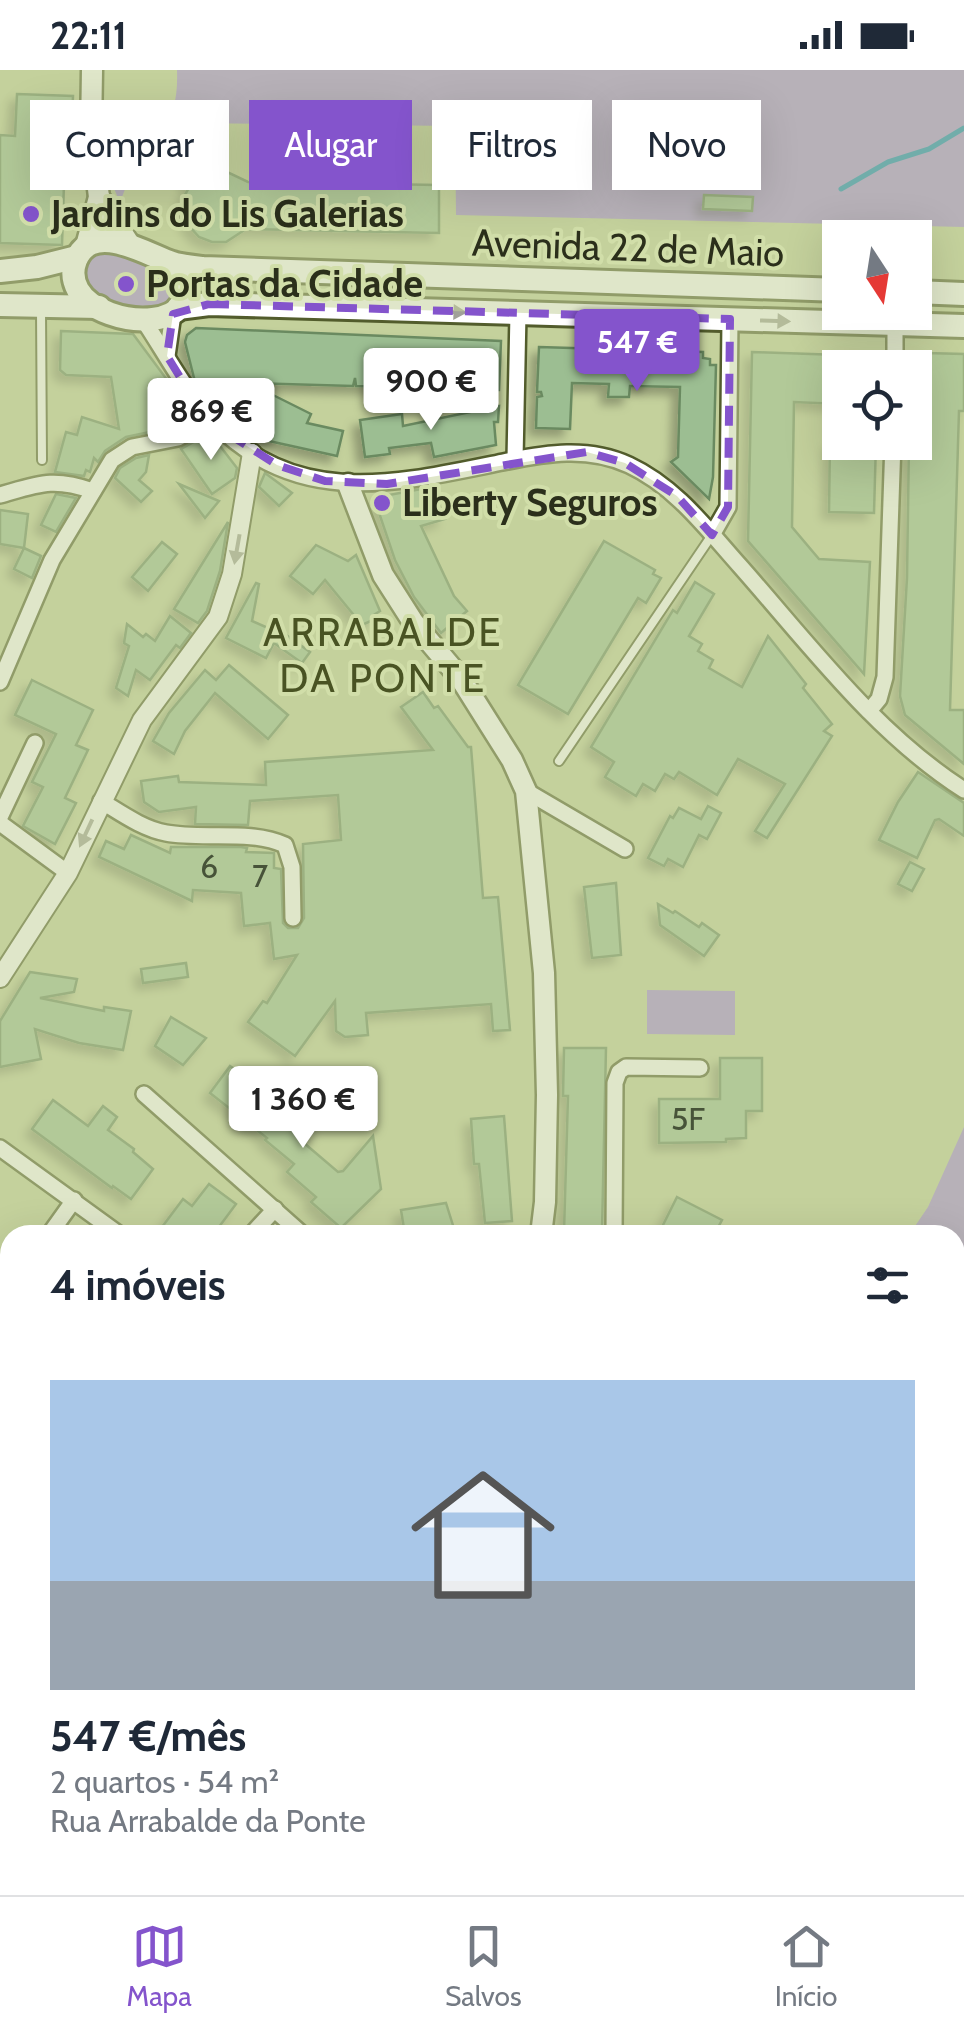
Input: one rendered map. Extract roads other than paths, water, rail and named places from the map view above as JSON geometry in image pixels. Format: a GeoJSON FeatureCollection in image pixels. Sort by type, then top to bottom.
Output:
{"type":"FeatureCollection","features":[{"type":"Feature","properties":{"kind":"main road"},"geometry":{"type":"LineString","coordinates":[[92,70],[91,133],[99,197],[74,270],[75,283],[82,295],[98,308]]}},
{"type":"Feature","properties":{"kind":"main road"},"geometry":{"type":"LineString","coordinates":[[99,197],[130,244]]}},
{"type":"Feature","properties":{"kind":"main road"},"geometry":{"type":"LineString","coordinates":[[0,271],[37,267],[111,241],[130,244],[173,263],[184,283],[176,311],[156,321],[98,308],[0,305]]}},
{"type":"Feature","properties":{"kind":"main road","name":"Avenida 22 de Maio"},"geometry":{"type":"LineString","coordinates":[[173,263],[217,268],[822,289]]}},
{"type":"Feature","properties":{"kind":"main road"},"geometry":{"type":"LineString","coordinates":[[932,293],[964,294]]}},
{"type":"Feature","properties":{"kind":"main road","name":"Avenida 22 de Maio"},"geometry":{"type":"LineString","coordinates":[[176,311],[209,304],[822,322]]}},
{"type":"Feature","properties":{"kind":"main road","name":"Avenida 22 de Maio"},"geometry":{"type":"LineString","coordinates":[[932,325],[964,326]]}},
{"type":"Feature","properties":{"kind":"main road"},"geometry":{"type":"LineString","coordinates":[[348,484],[383,574],[398,600],[461,678],[512,760],[526,791],[544,972],[547,1096],[542,1225]]}},
{"type":"Feature","properties":{"kind":"street"},"geometry":{"type":"LineString","coordinates":[[168,356],[176,311]]}},
{"type":"Feature","properties":{"kind":"street"},"geometry":{"type":"LineString","coordinates":[[516,459],[518,313]]}},
{"type":"Feature","properties":{"kind":"street"},"geometry":{"type":"LineString","coordinates":[[712,535],[728,508],[730,319]]}},
{"type":"Feature","properties":{"kind":"street"},"geometry":{"type":"LineString","coordinates":[[144,320],[211,419],[252,453],[302,474],[348,484],[386,484],[516,459],[577,452],[626,463],[677,496],[869,711],[913,753],[964,790]]}},
{"type":"Feature","properties":{"kind":"street"},"geometry":{"type":"LineString","coordinates":[[0,682],[4,658],[44,577],[120,452],[178,438],[211,419]]}},
{"type":"Feature","properties":{"kind":"street"},"geometry":{"type":"LineString","coordinates":[[0,978],[68,873],[142,720],[224,606],[252,453]]}},
{"type":"Feature","properties":{"kind":"street"},"geometry":{"type":"LineString","coordinates":[[869,711],[879,698],[885,677],[893,460]]}},
{"type":"Feature","properties":{"kind":"street"},"geometry":{"type":"LineString","coordinates":[[0,495],[52,482],[68,482],[93,491]]}},
{"type":"Feature","properties":{"kind":"street"},"geometry":{"type":"LineString","coordinates":[[35,743],[0,820],[68,873]]}},
{"type":"Feature","properties":{"kind":"street"},"geometry":{"type":"LineString","coordinates":[[526,791],[625,849]]}},
{"type":"Feature","properties":{"kind":"street"},"geometry":{"type":"LineString","coordinates":[[101,802],[164,833],[265,839],[285,846],[292,867],[293,918]]}},
{"type":"Feature","properties":{"kind":"street"},"geometry":{"type":"LineString","coordinates":[[614,1225],[615,1083],[619,1072],[626,1068],[700,1068]]}},
{"type":"Feature","properties":{"kind":"street"},"geometry":{"type":"LineString","coordinates":[[144,1094],[292,1225]]}},
{"type":"Feature","properties":{"kind":"street"},"geometry":{"type":"LineString","coordinates":[[0,1148],[107,1225]]}},
{"type":"Feature","properties":{"kind":"street"},"geometry":{"type":"LineString","coordinates":[[56,1225],[74,1200]]}},
{"type":"Feature","properties":{"kind":"street"},"geometry":{"type":"LineString","coordinates":[[260,1225],[275,1209]]}},
{"type":"Feature","properties":{"kind":"lane"},"geometry":{"type":"LineString","coordinates":[[41,306],[42,460]]}},
{"type":"Feature","properties":{"kind":"lane"},"geometry":{"type":"LineString","coordinates":[[559,761],[712,535]]}},
{"type":"Feature","properties":{"kind":"waterway"},"geometry":{"type":"LineString","coordinates":[[841,189],[888,162],[929,149],[964,128]]}},
{"type":"Feature","properties":{"kind":"place","name":"Jardins do Lis Galerias"},"geometry":{"type":"Point","coordinates":[31,214]}},
{"type":"Feature","properties":{"kind":"place","name":"Portas da Cidade"},"geometry":{"type":"Point","coordinates":[126,284]}},
{"type":"Feature","properties":{"kind":"place","name":"Liberty Seguros"},"geometry":{"type":"Point","coordinates":[382,503]}},
{"type":"Feature","properties":{"kind":"district","name":"ARRABALDE DA PONTE"},"geometry":{"type":"Point","coordinates":[383,655]}}]}
